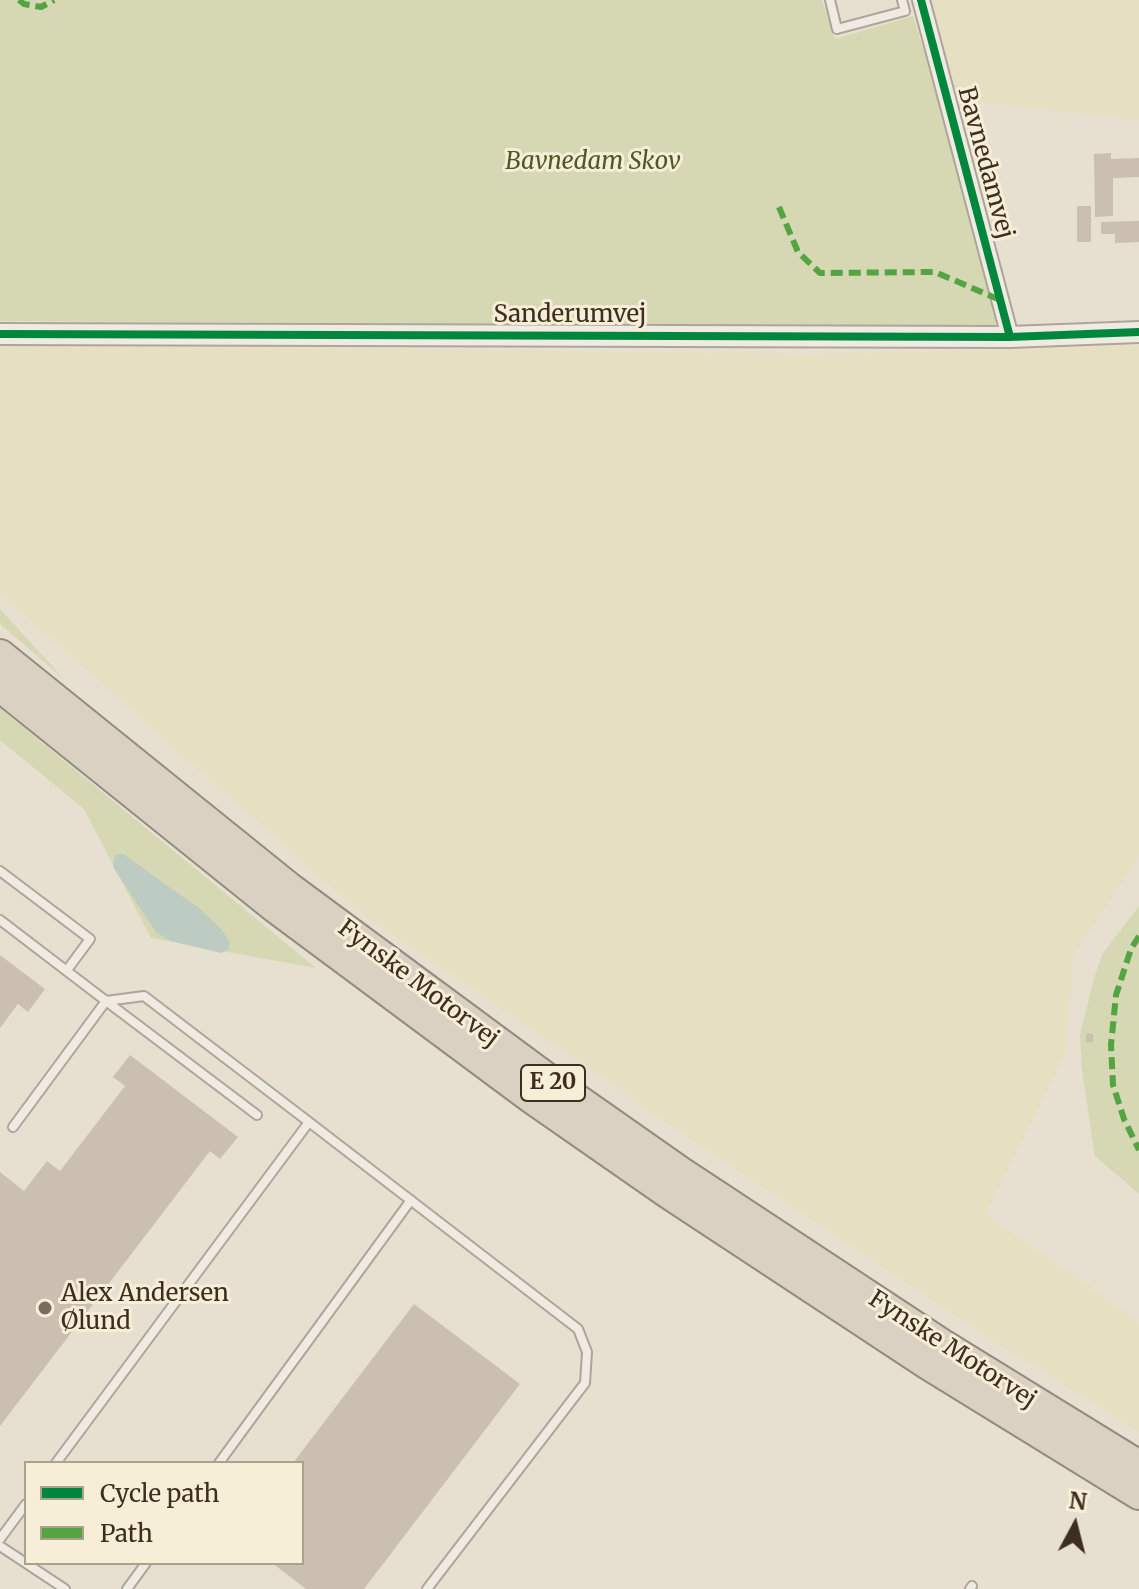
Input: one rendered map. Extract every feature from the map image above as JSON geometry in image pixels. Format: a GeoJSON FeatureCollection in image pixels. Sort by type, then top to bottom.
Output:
{"type":"FeatureCollection","features":[{"type":"Feature","properties":{"kind":"highway","name":"Fynske Motorvej"},"geometry":{"type":"LineString","coordinates":[[0,655],[289,888],[546,1078],[680,1172],[941,1344],[1139,1466]]}},
{"type":"Feature","properties":{"kind":"highway","name":"Fynske Motorvej"},"geometry":{"type":"LineString","coordinates":[[0,686],[275,907],[532,1098],[667,1192],[928,1364],[1139,1494]]}},
{"type":"Feature","properties":{"kind":"street","name":"Bavnedamvej"},"geometry":{"type":"LineString","coordinates":[[921,0],[1010,337]]}},
{"type":"Feature","properties":{"kind":"street","name":"Sanderumvej"},"geometry":{"type":"LineString","coordinates":[[0,334],[1010,337],[1139,332]]}},
{"type":"Feature","properties":{"kind":"lane"},"geometry":{"type":"LineString","coordinates":[[830,0],[837,29],[905,11],[902,0]]}},
{"type":"Feature","properties":{"kind":"lane"},"geometry":{"type":"LineString","coordinates":[[0,871],[90,939],[67,970]]}},
{"type":"Feature","properties":{"kind":"lane"},"geometry":{"type":"LineString","coordinates":[[0,920],[257,1115]]}},
{"type":"Feature","properties":{"kind":"lane"},"geometry":{"type":"LineString","coordinates":[[13,1127],[106,1001],[144,996],[578,1329],[587,1352],[585,1383],[427,1589]]}},
{"type":"Feature","properties":{"kind":"lane"},"geometry":{"type":"LineString","coordinates":[[57,1461],[309,1122]]}},
{"type":"Feature","properties":{"kind":"lane"},"geometry":{"type":"LineString","coordinates":[[220,1461],[411,1200]]}},
{"type":"Feature","properties":{"kind":"lane"},"geometry":{"type":"LineString","coordinates":[[0,1539],[24,1507]]}},
{"type":"Feature","properties":{"kind":"lane"},"geometry":{"type":"LineString","coordinates":[[0,1546],[24,1562]]}},
{"type":"Feature","properties":{"kind":"lane"},"geometry":{"type":"LineString","coordinates":[[29,1565],[65,1589]]}},
{"type":"Feature","properties":{"kind":"lane"},"geometry":{"type":"LineString","coordinates":[[127,1589],[145,1565]]}},
{"type":"Feature","properties":{"kind":"shaded area"},"geometry":{"type":"Polygon","coordinates":[[[930,0],[1139,0],[1139,120],[955,100],[930,0]]]}},
{"type":"Feature","properties":{"kind":"shaded area"},"geometry":{"type":"Polygon","coordinates":[[[1139,343],[1139,856],[1074,956],[1066,1052],[986,1214],[1139,1321],[1139,1432],[995,1342],[670,1125],[354,908],[0,594],[0,344],[809,354],[1139,343]]]}},
{"type":"Feature","properties":{"kind":"shaded area"},"geometry":{"type":"Polygon","coordinates":[[[123,854],[200,909],[222,930],[230,943],[228,950],[221,953],[171,941],[156,932],[113,867],[115,855],[123,854]]]}},
{"type":"Feature","properties":{"kind":"green space","name":"Bavnedam Skov"},"geometry":{"type":"Polygon","coordinates":[[[0,0],[822,0],[835,39],[913,16],[997,287],[995,327],[0,321],[0,0]]]}},
{"type":"Feature","properties":{"kind":"green space"},"geometry":{"type":"Polygon","coordinates":[[[0,609],[65,680],[0,624],[0,609]]]}},
{"type":"Feature","properties":{"kind":"green space"},"geometry":{"type":"Polygon","coordinates":[[[0,708],[316,968],[151,938],[84,809],[0,740],[0,708]]]}},
{"type":"Feature","properties":{"kind":"green space"},"geometry":{"type":"Polygon","coordinates":[[[1139,906],[1139,1194],[1095,1156],[1082,1072],[1080,1035],[1103,953],[1139,906]]]}},
{"type":"Feature","properties":{"kind":"building"},"geometry":{"type":"Polygon","coordinates":[[[1111,153],[1111,159],[1139,158],[1139,177],[1113,178],[1113,216],[1095,217],[1094,154],[1111,153]]]}},
{"type":"Feature","properties":{"kind":"building"},"geometry":{"type":"Polygon","coordinates":[[[1077,206],[1091,206],[1091,242],[1077,242],[1077,206]]]}},
{"type":"Feature","properties":{"kind":"building"},"geometry":{"type":"Polygon","coordinates":[[[1139,221],[1139,242],[1115,243],[1115,234],[1101,234],[1101,222],[1139,221]]]}},
{"type":"Feature","properties":{"kind":"building"},"geometry":{"type":"Polygon","coordinates":[[[0,955],[45,989],[28,1012],[18,1004],[0,1028],[0,955]]]}},
{"type":"Feature","properties":{"kind":"building"},"geometry":{"type":"Polygon","coordinates":[[[1086,1033],[1093,1034],[1093,1042],[1086,1042],[1086,1033]]]}},
{"type":"Feature","properties":{"kind":"building","name":"Alex Andersen Ølund"},"geometry":{"type":"Polygon","coordinates":[[[130,1055],[238,1137],[220,1159],[210,1151],[0,1426],[0,1172],[24,1191],[47,1161],[60,1171],[125,1086],[113,1077],[130,1055]]]}},
{"type":"Feature","properties":{"kind":"building"},"geometry":{"type":"Polygon","coordinates":[[[414,1304],[520,1384],[364,1589],[306,1589],[275,1565],[304,1565],[304,1461],[295,1461],[414,1304]]]}},
{"type":"Feature","properties":{"kind":"marked path"},"geometry":{"type":"LineString","coordinates":[[19,0],[41,7],[54,0]]}},
{"type":"Feature","properties":{"kind":"marked path"},"geometry":{"type":"LineString","coordinates":[[779,207],[798,252],[820,273],[935,272],[1000,300]]}},
{"type":"Feature","properties":{"kind":"marked path"},"geometry":{"type":"LineString","coordinates":[[1139,936],[1131,949],[1116,995],[1111,1045],[1113,1085],[1124,1119],[1139,1150]]}},
{"type":"Feature","properties":{"kind":"cycle path"},"geometry":{"type":"LineString","coordinates":[[921,0],[1010,337]]}},
{"type":"Feature","properties":{"kind":"cycle path"},"geometry":{"type":"LineString","coordinates":[[0,334],[1010,337],[1139,332]]}},
{"type":"Feature","properties":{"kind":"place","name":"Alex Andersen Ølund"},"geometry":{"type":"Point","coordinates":[45,1308]}}]}
